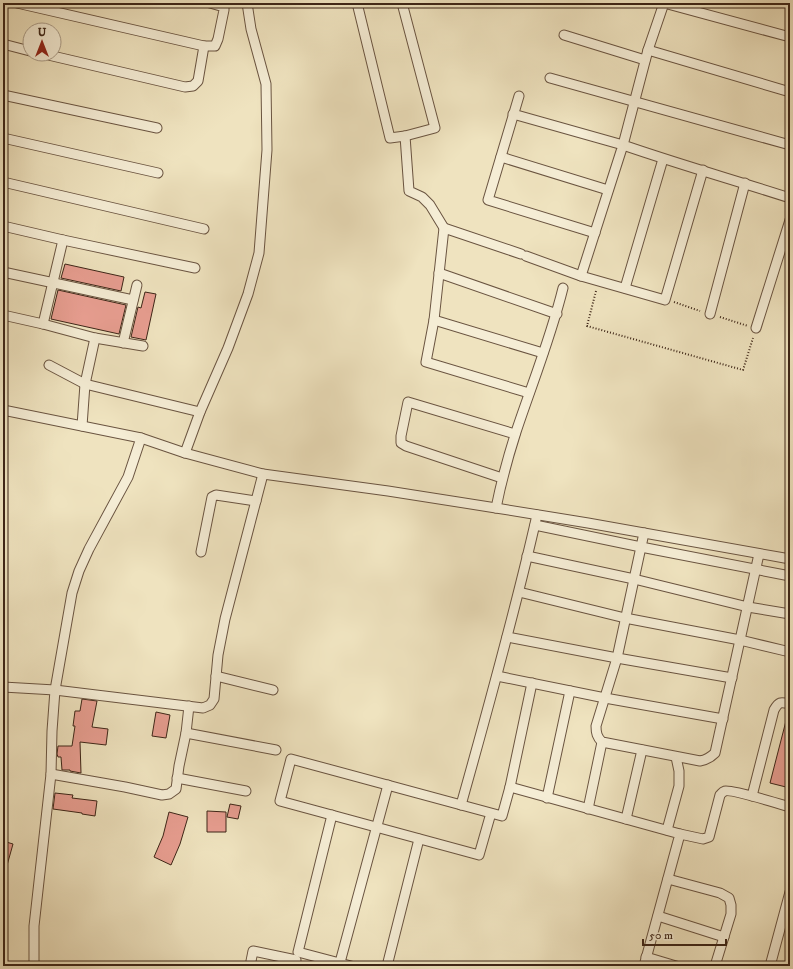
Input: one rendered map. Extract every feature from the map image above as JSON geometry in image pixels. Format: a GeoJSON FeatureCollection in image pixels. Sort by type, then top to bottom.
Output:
{"type":"FeatureCollection","features":[{"type":"Feature","properties":{"kind":"street"},"geometry":{"type":"LineString","coordinates":[[17,3],[204,46],[215,46],[218,39],[224,7],[213,3]]}},
{"type":"Feature","properties":{"kind":"street"},"geometry":{"type":"LineString","coordinates":[[185,453],[200,412],[228,348],[248,294],[259,253],[267,150],[266,84],[251,29],[247,3]]}},
{"type":"Feature","properties":{"kind":"street"},"geometry":{"type":"LineString","coordinates":[[357,3],[390,138],[405,136],[435,128],[402,3]]}},
{"type":"Feature","properties":{"kind":"street"},"geometry":{"type":"LineString","coordinates":[[581,276],[623,145],[645,60],[664,3],[790,37]]}},
{"type":"Feature","properties":{"kind":"street"},"geometry":{"type":"LineString","coordinates":[[564,35],[645,60]]}},
{"type":"Feature","properties":{"kind":"street"},"geometry":{"type":"LineString","coordinates":[[3,44],[22,49]]}},
{"type":"Feature","properties":{"kind":"street"},"geometry":{"type":"LineString","coordinates":[[62,58],[185,87],[193,86],[198,81],[204,46]]}},
{"type":"Feature","properties":{"kind":"street"},"geometry":{"type":"LineString","coordinates":[[648,50],[790,92]]}},
{"type":"Feature","properties":{"kind":"street"},"geometry":{"type":"LineString","coordinates":[[550,78],[790,145]]}},
{"type":"Feature","properties":{"kind":"street"},"geometry":{"type":"LineString","coordinates":[[3,95],[157,128]]}},
{"type":"Feature","properties":{"kind":"street"},"geometry":{"type":"LineString","coordinates":[[519,96],[488,200],[594,233]]}},
{"type":"Feature","properties":{"kind":"street"},"geometry":{"type":"LineString","coordinates":[[514,114],[623,145],[663,159],[703,170],[790,198]]}},
{"type":"Feature","properties":{"kind":"street"},"geometry":{"type":"LineString","coordinates":[[405,136],[409,191],[422,197],[430,205],[444,228],[434,320],[426,362],[529,393]]}},
{"type":"Feature","properties":{"kind":"street"},"geometry":{"type":"LineString","coordinates":[[3,138],[158,173]]}},
{"type":"Feature","properties":{"kind":"street"},"geometry":{"type":"LineString","coordinates":[[501,157],[608,190]]}},
{"type":"Feature","properties":{"kind":"street"},"geometry":{"type":"LineString","coordinates":[[626,288],[663,159]]}},
{"type":"Feature","properties":{"kind":"street"},"geometry":{"type":"LineString","coordinates":[[444,228],[581,276],[665,300],[703,170]]}},
{"type":"Feature","properties":{"kind":"street"},"geometry":{"type":"LineString","coordinates":[[3,182],[204,229]]}},
{"type":"Feature","properties":{"kind":"street"},"geometry":{"type":"LineString","coordinates":[[710,314],[745,183]]}},
{"type":"Feature","properties":{"kind":"street"},"geometry":{"type":"LineString","coordinates":[[756,328],[790,220]]}},
{"type":"Feature","properties":{"kind":"street"},"geometry":{"type":"LineString","coordinates":[[3,226],[195,268]]}},
{"type":"Feature","properties":{"kind":"street"},"geometry":{"type":"LineString","coordinates":[[44,324],[63,240]]}},
{"type":"Feature","properties":{"kind":"street"},"geometry":{"type":"LineString","coordinates":[[3,272],[53,284],[133,300]]}},
{"type":"Feature","properties":{"kind":"street"},"geometry":{"type":"LineString","coordinates":[[439,273],[557,314]]}},
{"type":"Feature","properties":{"kind":"street"},"geometry":{"type":"LineString","coordinates":[[123,343],[137,285]]}},
{"type":"Feature","properties":{"kind":"street"},"geometry":{"type":"LineString","coordinates":[[496,508],[502,478],[515,434],[557,314],[563,288]]}},
{"type":"Feature","properties":{"kind":"street"},"geometry":{"type":"LineString","coordinates":[[3,315],[44,324],[95,338],[143,346]]}},
{"type":"Feature","properties":{"kind":"street"},"geometry":{"type":"LineString","coordinates":[[434,320],[543,353]]}},
{"type":"Feature","properties":{"kind":"street"},"geometry":{"type":"LineString","coordinates":[[82,426],[85,384],[95,338]]}},
{"type":"Feature","properties":{"kind":"street"},"geometry":{"type":"LineString","coordinates":[[49,365],[85,384],[200,412]]}},
{"type":"Feature","properties":{"kind":"street"},"geometry":{"type":"LineString","coordinates":[[502,478],[401,443],[408,402],[515,434]]}},
{"type":"Feature","properties":{"kind":"street"},"geometry":{"type":"LineString","coordinates":[[3,410],[141,438],[185,453],[263,474],[388,491],[496,508],[790,559]]}},
{"type":"Feature","properties":{"kind":"street"},"geometry":{"type":"LineString","coordinates":[[34,966],[34,926],[51,774],[55,690],[70,600],[89,549],[128,477],[141,438]]}},
{"type":"Feature","properties":{"kind":"street"},"geometry":{"type":"LineString","coordinates":[[3,687],[55,690],[202,708],[210,705],[214,699],[218,654],[225,619],[263,474]]}},
{"type":"Feature","properties":{"kind":"street"},"geometry":{"type":"LineString","coordinates":[[201,552],[212,497],[216,495],[256,501]]}},
{"type":"Feature","properties":{"kind":"street"},"geometry":{"type":"LineString","coordinates":[[461,805],[497,676],[537,515]]}},
{"type":"Feature","properties":{"kind":"street"},"geometry":{"type":"LineString","coordinates":[[535,525],[790,576]]}},
{"type":"Feature","properties":{"kind":"street"},"geometry":{"type":"LineString","coordinates":[[644,533],[616,658],[596,726],[596,733],[602,742],[700,762],[711,758],[715,753],[759,554]]}},
{"type":"Feature","properties":{"kind":"street"},"geometry":{"type":"LineString","coordinates":[[527,556],[634,579],[748,607],[790,614]]}},
{"type":"Feature","properties":{"kind":"street"},"geometry":{"type":"LineString","coordinates":[[519,592],[625,618],[740,640],[790,652]]}},
{"type":"Feature","properties":{"kind":"street"},"geometry":{"type":"LineString","coordinates":[[507,637],[732,678]]}},
{"type":"Feature","properties":{"kind":"street"},"geometry":{"type":"LineString","coordinates":[[216,676],[273,690]]}},
{"type":"Feature","properties":{"kind":"street"},"geometry":{"type":"LineString","coordinates":[[497,676],[605,698],[723,718]]}},
{"type":"Feature","properties":{"kind":"street"},"geometry":{"type":"LineString","coordinates":[[491,813],[479,856],[280,801],[292,759],[461,805],[491,813],[502,816],[510,787],[532,683]]}},
{"type":"Feature","properties":{"kind":"street"},"geometry":{"type":"LineString","coordinates":[[547,798],[570,691]]}},
{"type":"Feature","properties":{"kind":"street"},"geometry":{"type":"LineString","coordinates":[[752,796],[774,710],[778,704],[782,702],[790,704]]}},
{"type":"Feature","properties":{"kind":"street"},"geometry":{"type":"LineString","coordinates":[[51,774],[162,795],[169,794],[176,789],[186,733],[189,706]]}},
{"type":"Feature","properties":{"kind":"street"},"geometry":{"type":"LineString","coordinates":[[186,733],[276,750]]}},
{"type":"Feature","properties":{"kind":"street"},"geometry":{"type":"LineString","coordinates":[[588,809],[602,742]]}},
{"type":"Feature","properties":{"kind":"street"},"geometry":{"type":"LineString","coordinates":[[626,819],[642,750]]}},
{"type":"Feature","properties":{"kind":"street"},"geometry":{"type":"LineString","coordinates":[[667,830],[679,786],[679,771],[676,757]]}},
{"type":"Feature","properties":{"kind":"street"},"geometry":{"type":"LineString","coordinates":[[177,778],[246,791]]}},
{"type":"Feature","properties":{"kind":"street"},"geometry":{"type":"LineString","coordinates":[[339,964],[388,785]]}},
{"type":"Feature","properties":{"kind":"street"},"geometry":{"type":"LineString","coordinates":[[510,787],[702,839],[709,837],[720,796],[723,792],[731,791],[790,807]]}},
{"type":"Feature","properties":{"kind":"street"},"geometry":{"type":"LineString","coordinates":[[296,959],[332,815]]}},
{"type":"Feature","properties":{"kind":"street"},"geometry":{"type":"LineString","coordinates":[[676,966],[645,962],[680,834]]}},
{"type":"Feature","properties":{"kind":"street"},"geometry":{"type":"LineString","coordinates":[[387,966],[419,839]]}},
{"type":"Feature","properties":{"kind":"street"},"geometry":{"type":"LineString","coordinates":[[668,879],[720,893],[729,898],[731,905],[730,914],[715,966]]}},
{"type":"Feature","properties":{"kind":"street"},"geometry":{"type":"LineString","coordinates":[[770,966],[790,892]]}},
{"type":"Feature","properties":{"kind":"street"},"geometry":{"type":"LineString","coordinates":[[658,916],[724,937]]}},
{"type":"Feature","properties":{"kind":"street"},"geometry":{"type":"LineString","coordinates":[[250,966],[253,951],[296,959],[351,966]]}},
{"type":"Feature","properties":{"kind":"path"},"geometry":{"type":"LineString","coordinates":[[599,281],[587,326],[743,370],[756,328],[665,300]]}},
{"type":"Feature","properties":{"kind":"building"},"geometry":{"type":"Polygon","coordinates":[[[65,264],[124,277],[121,291],[61,278],[65,264]]]}},
{"type":"Feature","properties":{"kind":"building"},"geometry":{"type":"Polygon","coordinates":[[[58,290],[126,305],[119,334],[51,319],[58,290]]]}},
{"type":"Feature","properties":{"kind":"building"},"geometry":{"type":"Polygon","coordinates":[[[145,292],[156,294],[146,340],[131,337],[138,307],[141,308],[145,292]]]}},
{"type":"Feature","properties":{"kind":"building"},"geometry":{"type":"Polygon","coordinates":[[[82,699],[97,701],[92,727],[108,729],[106,745],[80,742],[81,773],[70,770],[62,770],[61,757],[58,757],[57,754],[58,746],[72,746],[75,726],[73,726],[75,711],[80,711],[82,699]]]}},
{"type":"Feature","properties":{"kind":"building"},"geometry":{"type":"Polygon","coordinates":[[[156,712],[170,715],[166,738],[152,736],[156,712]]]}},
{"type":"Feature","properties":{"kind":"building"},"geometry":{"type":"Polygon","coordinates":[[[787,717],[790,717],[790,788],[770,783],[787,717]]]}},
{"type":"Feature","properties":{"kind":"building"},"geometry":{"type":"Polygon","coordinates":[[[55,793],[73,795],[72,798],[97,801],[95,816],[53,809],[55,793]]]}},
{"type":"Feature","properties":{"kind":"building"},"geometry":{"type":"Polygon","coordinates":[[[230,804],[241,806],[238,819],[227,817],[230,804]]]}},
{"type":"Feature","properties":{"kind":"building"},"geometry":{"type":"Polygon","coordinates":[[[207,811],[226,812],[226,832],[207,832],[207,811]]]}},
{"type":"Feature","properties":{"kind":"building"},"geometry":{"type":"Polygon","coordinates":[[[169,812],[188,817],[180,844],[171,865],[154,857],[163,836],[169,812]]]}},
{"type":"Feature","properties":{"kind":"building"},"geometry":{"type":"Polygon","coordinates":[[[3,841],[13,844],[6,869],[3,869],[3,841]]]}}]}
